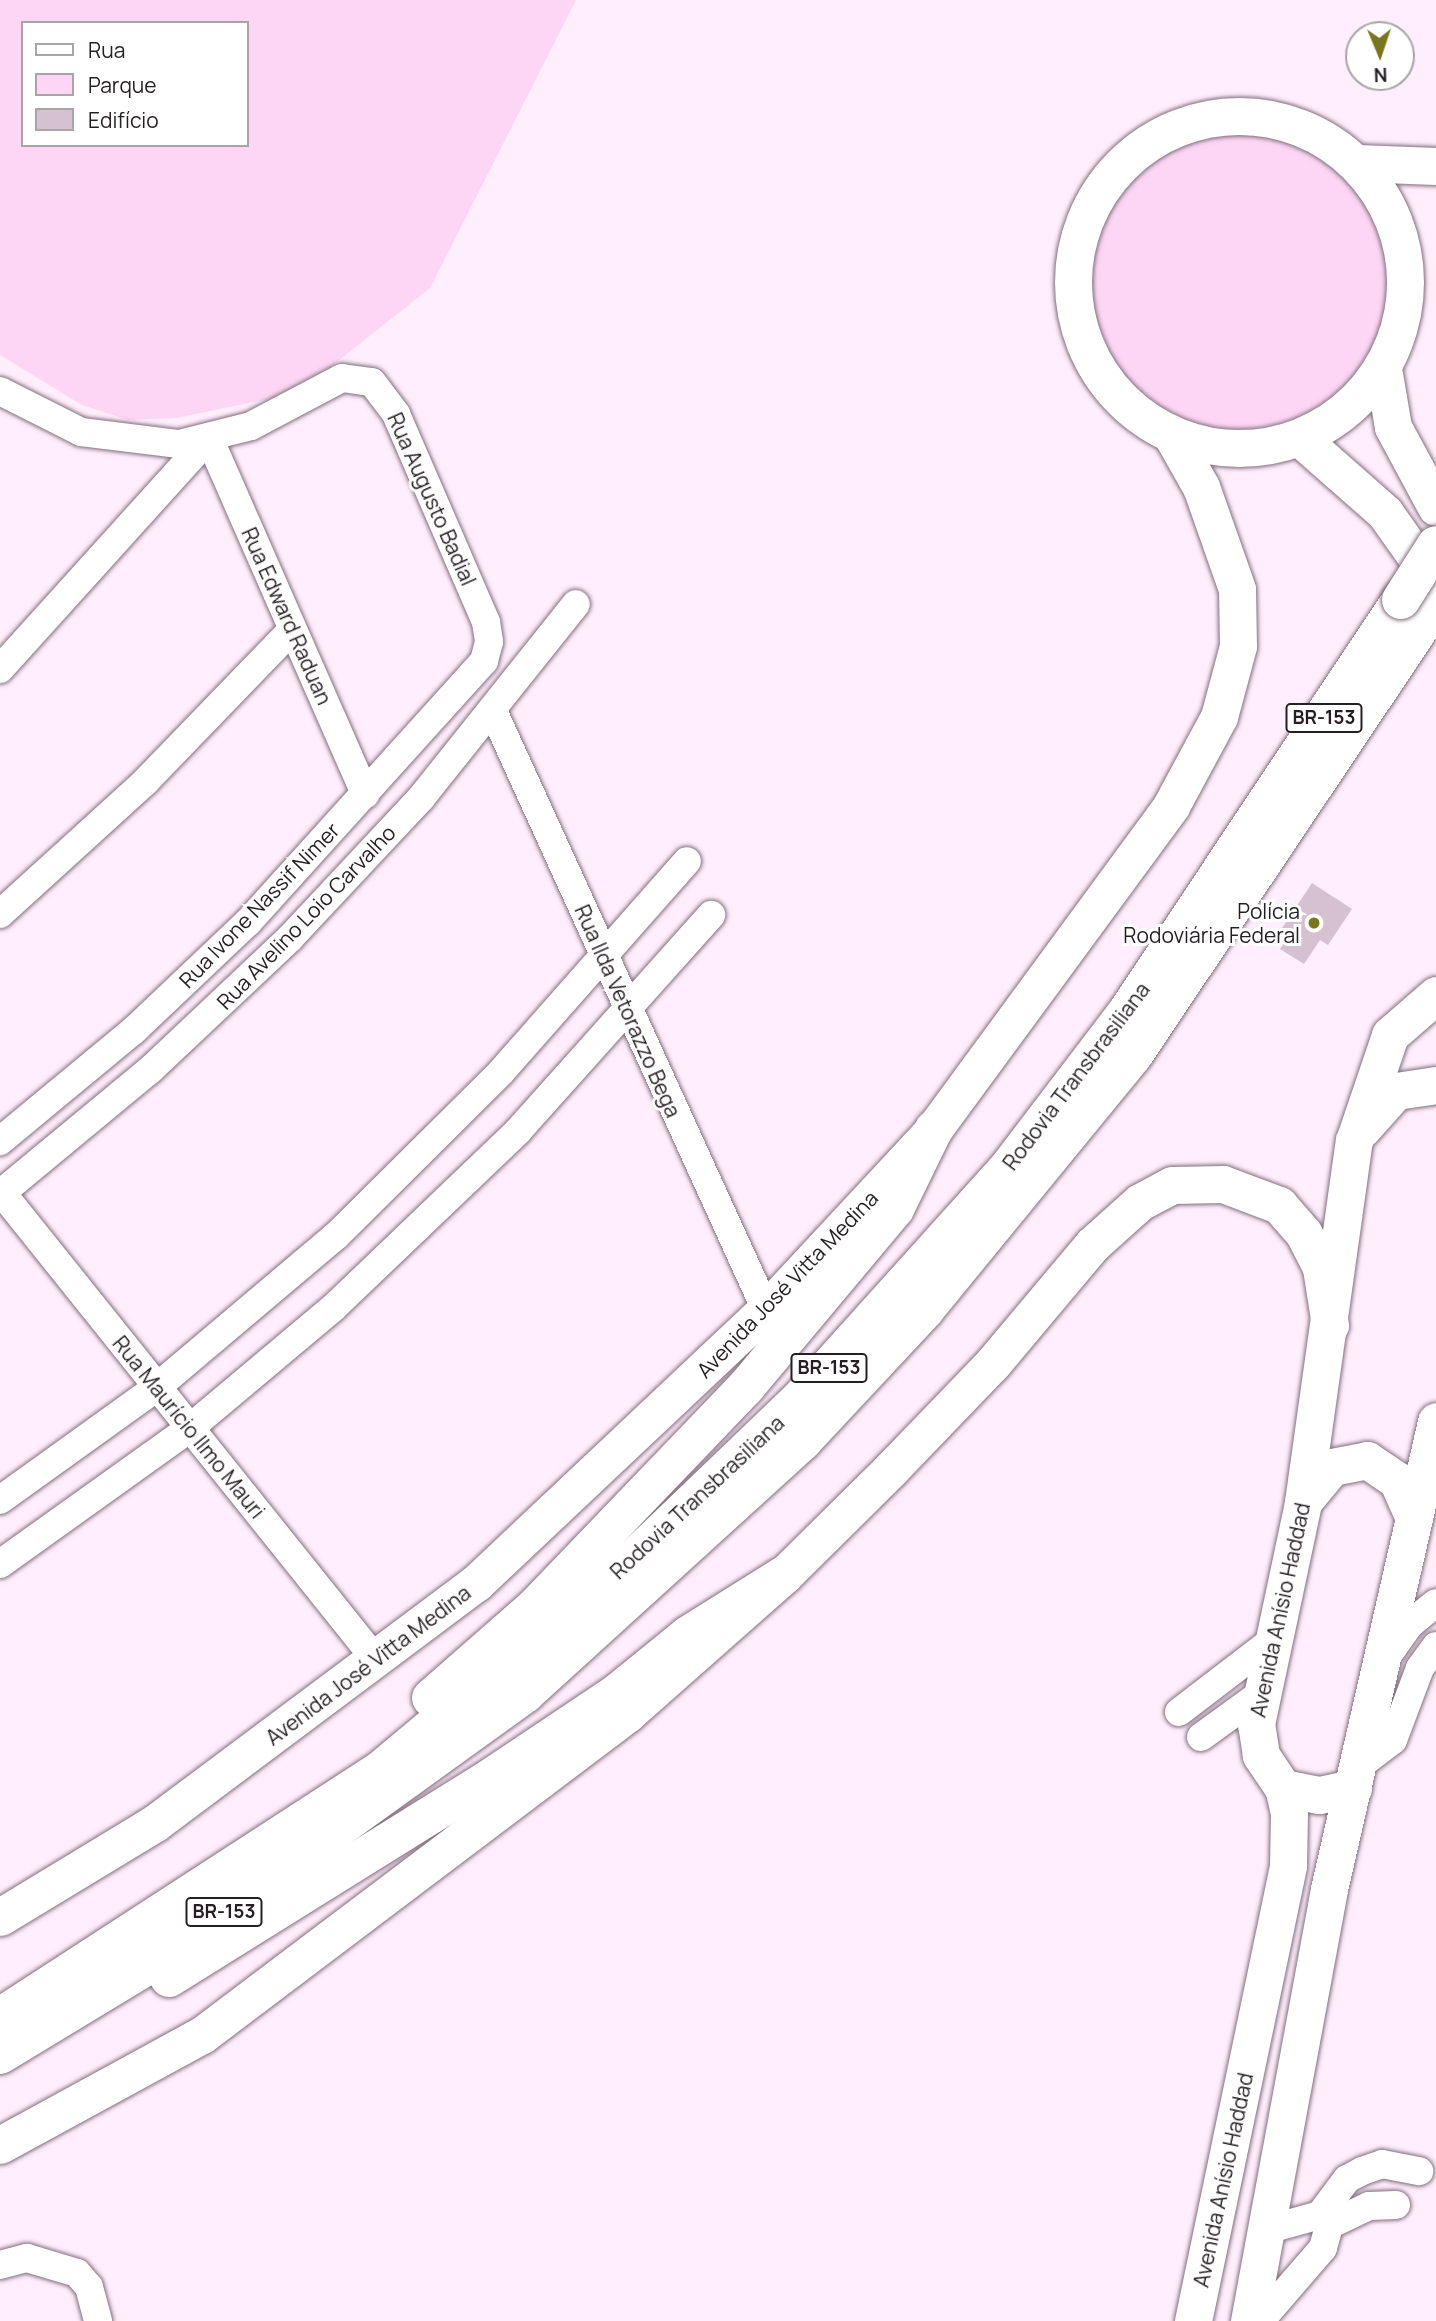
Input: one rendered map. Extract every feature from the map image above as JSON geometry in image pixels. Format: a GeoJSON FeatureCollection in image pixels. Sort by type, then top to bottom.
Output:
{"type":"FeatureCollection","features":[{"type":"Feature","properties":{"kind":"highway","name":"Rodovia Transbrasiliana"},"geometry":{"type":"LineString","coordinates":[[0,2055],[152,1962],[525,1694],[803,1441],[925,1310],[1092,1110],[1280,843],[1420,610],[1436,545]]}},
{"type":"Feature","properties":{"kind":"highway","name":"Rodovia Transbrasiliana"},"geometry":{"type":"LineString","coordinates":[[0,2017],[318,1812],[456,1711],[633,1559],[869,1326],[1008,1168],[1129,1009],[1420,610]]}},
{"type":"Feature","properties":{"kind":"highway"},"geometry":{"type":"LineString","coordinates":[[318,1812],[374,1743],[536,1607],[746,1387],[895,1209],[934,1129]]}},
{"type":"Feature","properties":{"kind":"highway"},"geometry":{"type":"LineString","coordinates":[[0,2075],[308,1897],[784,1575]]}},
{"type":"Feature","properties":{"kind":"main road"},"geometry":{"type":"LineString","coordinates":[[1262,116],[1313,132],[1357,163],[1390,208],[1405,261],[1403,317],[1383,368],[1332,421],[1300,438],[1258,448],[1214,448],[1172,436],[1126,407],[1093,366],[1074,316],[1072,263],[1086,212],[1127,159],[1158,135],[1209,117],[1262,116]]}},
{"type":"Feature","properties":{"kind":"main road"},"geometry":{"type":"LineString","coordinates":[[1357,163],[1436,166]]}},
{"type":"Feature","properties":{"kind":"main road"},"geometry":{"type":"LineString","coordinates":[[1383,368],[1393,427],[1436,506]]}},
{"type":"Feature","properties":{"kind":"main road","name":"Avenida José Vitta Medina"},"geometry":{"type":"LineString","coordinates":[[0,1917],[155,1823],[377,1661],[585,1486],[766,1310],[934,1129],[1171,806],[1219,717],[1238,646],[1237,589],[1201,487],[1172,436]]}},
{"type":"Feature","properties":{"kind":"main road"},"geometry":{"type":"LineString","coordinates":[[1300,438],[1385,513],[1436,585]]}},
{"type":"Feature","properties":{"kind":"main road","name":"Avenida Anísio Haddad"},"geometry":{"type":"LineString","coordinates":[[1194,2321],[1281,1905],[1291,1830],[1283,1788],[1257,1740],[1272,1641],[1303,1503],[1354,1141],[1391,1035],[1436,995]]}},
{"type":"Feature","properties":{"kind":"main road"},"geometry":{"type":"LineString","coordinates":[[1354,1141],[1377,1106],[1396,1091],[1436,1085]]}},
{"type":"Feature","properties":{"kind":"main road"},"geometry":{"type":"LineString","coordinates":[[0,2145],[202,2035],[469,1839],[627,1714],[784,1575],[993,1363],[1114,1222],[1172,1185],[1223,1184],[1279,1205],[1304,1234],[1321,1268],[1330,1325]]}},
{"type":"Feature","properties":{"kind":"main road"},"geometry":{"type":"LineString","coordinates":[[1249,2321],[1356,1776],[1384,1661],[1413,1516],[1429,1480],[1435,1428]]}},
{"type":"Feature","properties":{"kind":"main road"},"geometry":{"type":"LineString","coordinates":[[1303,1503],[1341,1463],[1384,1466],[1429,1480]]}},
{"type":"Feature","properties":{"kind":"main road"},"geometry":{"type":"LineString","coordinates":[[1384,1466],[1413,1516]]}},
{"type":"Feature","properties":{"kind":"main road"},"geometry":{"type":"LineString","coordinates":[[1283,1788],[1319,1795],[1356,1776]]}},
{"type":"Feature","properties":{"kind":"street","name":"Rua Augusto Badial"},"geometry":{"type":"LineString","coordinates":[[1,395],[54,422],[109,438],[179,444],[209,438],[277,415],[342,378],[372,382],[396,414],[486,622],[489,642]]}},
{"type":"Feature","properties":{"kind":"street","name":"Rua Edward Raduan"},"geometry":{"type":"LineString","coordinates":[[209,438],[365,794]]}},
{"type":"Feature","properties":{"kind":"street"},"geometry":{"type":"LineString","coordinates":[[0,669],[209,438]]}},
{"type":"Feature","properties":{"kind":"street","name":"Rua Avelino Loio Carvalho"},"geometry":{"type":"LineString","coordinates":[[1,1194],[150,1070],[280,948],[493,712],[576,604]]}},
{"type":"Feature","properties":{"kind":"street"},"geometry":{"type":"LineString","coordinates":[[0,914],[146,781],[292,630]]}},
{"type":"Feature","properties":{"kind":"street","name":"Rua Ivone Nassif Nimer"},"geometry":{"type":"LineString","coordinates":[[4,1130],[191,977],[365,794],[484,661],[489,642]]}},
{"type":"Feature","properties":{"kind":"street","name":"Rua Ilda Vetorazzo Bega"},"geometry":{"type":"LineString","coordinates":[[493,712],[766,1310]]}},
{"type":"Feature","properties":{"kind":"street"},"geometry":{"type":"LineString","coordinates":[[0,1500],[156,1387],[393,1182],[603,956],[687,861]]}},
{"type":"Feature","properties":{"kind":"street"},"geometry":{"type":"LineString","coordinates":[[0,1564],[190,1428],[402,1245],[628,1011],[710,915]]}},
{"type":"Feature","properties":{"kind":"street","name":"Rua Maurício Ilmo Mauri"},"geometry":{"type":"LineString","coordinates":[[1,1194],[377,1661]]}},
{"type":"Feature","properties":{"kind":"street"},"geometry":{"type":"LineString","coordinates":[[1384,1661],[1410,1624],[1436,1603]]}},
{"type":"Feature","properties":{"kind":"street"},"geometry":{"type":"LineString","coordinates":[[1179,1712],[1272,1641]]}},
{"type":"Feature","properties":{"kind":"street"},"geometry":{"type":"LineString","coordinates":[[1356,1776],[1393,1740],[1420,1668],[1436,1646]]}},
{"type":"Feature","properties":{"kind":"street"},"geometry":{"type":"LineString","coordinates":[[1201,1737],[1263,1692]]}},
{"type":"Feature","properties":{"kind":"street"},"geometry":{"type":"LineString","coordinates":[[1266,2230],[1324,2229],[1393,2209],[1380,2168]]}},
{"type":"Feature","properties":{"kind":"street"},"geometry":{"type":"LineString","coordinates":[[1260,2321],[1324,2229],[1347,2179],[1380,2168],[1417,2175]]}},
{"type":"Feature","properties":{"kind":"street"},"geometry":{"type":"LineString","coordinates":[[0,2265],[27,2258],[54,2261],[89,2287],[98,2321]]}},
{"type":"Feature","properties":{"kind":"green space"},"geometry":{"type":"Polygon","coordinates":[[[0,0],[576,0],[430,288],[329,368],[273,398],[176,418],[128,420],[82,405],[0,355],[0,0]]]}},
{"type":"Feature","properties":{"kind":"green space"},"geometry":{"type":"Polygon","coordinates":[[[1224,131],[1254,131],[1282,137],[1309,148],[1345,174],[1363,197],[1377,223],[1388,265],[1388,295],[1377,337],[1363,363],[1345,386],[1309,412],[1282,423],[1254,429],[1224,429],[1196,423],[1169,412],[1133,386],[1124,375],[1107,350],[1096,323],[1090,295],[1090,265],[1096,237],[1107,210],[1133,174],[1144,165],[1169,148],[1196,137],[1224,131]]]}},
{"type":"Feature","properties":{"kind":"building","name":"Polícia Rodoviária Federal"},"geometry":{"type":"Polygon","coordinates":[[[1312,883],[1352,909],[1328,945],[1320,940],[1304,964],[1280,949],[1284,943],[1276,937],[1312,883]]]}},
{"type":"Feature","properties":{"kind":"place","name":"Polícia Rodoviária Federal"},"geometry":{"type":"Point","coordinates":[1314,923]}}]}
